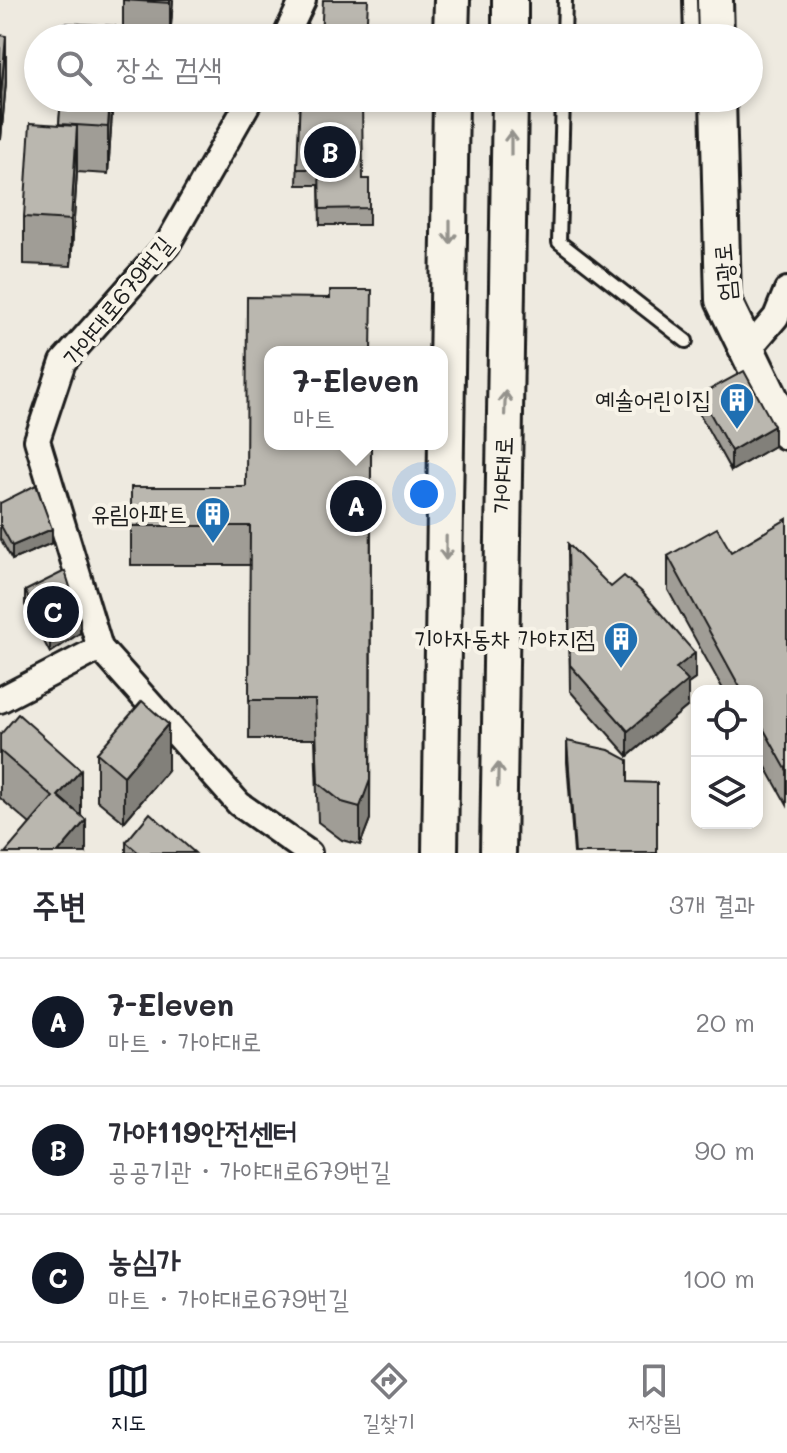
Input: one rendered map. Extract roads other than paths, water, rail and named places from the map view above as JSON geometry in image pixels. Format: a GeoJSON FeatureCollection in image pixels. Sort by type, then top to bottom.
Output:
{"type":"FeatureCollection","features":[{"type":"Feature","properties":{"kind":"main road"},"geometry":{"type":"LineString","coordinates":[[451,24],[452,0]]}},
{"type":"Feature","properties":{"kind":"main road"},"geometry":{"type":"LineString","coordinates":[[510,0],[510,24]]}},
{"type":"Feature","properties":{"kind":"main road"},"geometry":{"type":"LineString","coordinates":[[715,0],[716,24]]}},
{"type":"Feature","properties":{"kind":"main road"},"geometry":{"type":"LineString","coordinates":[[448,346],[451,112]]}},
{"type":"Feature","properties":{"kind":"main road","name":"가야대로"},"geometry":{"type":"LineString","coordinates":[[498,853],[510,112]]}},
{"type":"Feature","properties":{"kind":"main road","name":"엄광로"},"geometry":{"type":"LineString","coordinates":[[718,112],[723,300],[787,432]]}},
{"type":"Feature","properties":{"kind":"main road"},"geometry":{"type":"LineString","coordinates":[[441,852],[446,450]]}},
{"type":"Feature","properties":{"kind":"street"},"geometry":{"type":"LineString","coordinates":[[292,24],[303,0]]}},
{"type":"Feature","properties":{"kind":"street","name":"가야대로679번길"},"geometry":{"type":"LineString","coordinates":[[243,112],[167,245],[63,362],[37,440],[100,648],[239,804],[309,853]]}},
{"type":"Feature","properties":{"kind":"street"},"geometry":{"type":"LineString","coordinates":[[747,351],[776,317],[787,290]]}},
{"type":"Feature","properties":{"kind":"street"},"geometry":{"type":"LineString","coordinates":[[0,700],[100,648]]}},
{"type":"Feature","properties":{"kind":"lane"},"geometry":{"type":"LineString","coordinates":[[564,24],[565,0]]}},
{"type":"Feature","properties":{"kind":"lane"},"geometry":{"type":"LineString","coordinates":[[690,0],[691,24]]}},
{"type":"Feature","properties":{"kind":"lane"},"geometry":{"type":"LineString","coordinates":[[563,112],[559,242],[686,341]]}},
{"type":"Feature","properties":{"kind":"place","name":"가야119안전센터"},"geometry":{"type":"Point","coordinates":[330,152]}},
{"type":"Feature","properties":{"kind":"place","name":"예솔어린이집"},"geometry":{"type":"Point","coordinates":[737,431]}},
{"type":"Feature","properties":{"kind":"place","name":"7-Eleven"},"geometry":{"type":"Point","coordinates":[356,506]}},
{"type":"Feature","properties":{"kind":"place","name":"유림아파트"},"geometry":{"type":"Point","coordinates":[213,545]}},
{"type":"Feature","properties":{"kind":"place","name":"농심가"},"geometry":{"type":"Point","coordinates":[53,612]}},
{"type":"Feature","properties":{"kind":"place","name":"기아자동차 가야지점"},"geometry":{"type":"Point","coordinates":[621,670]}}]}
